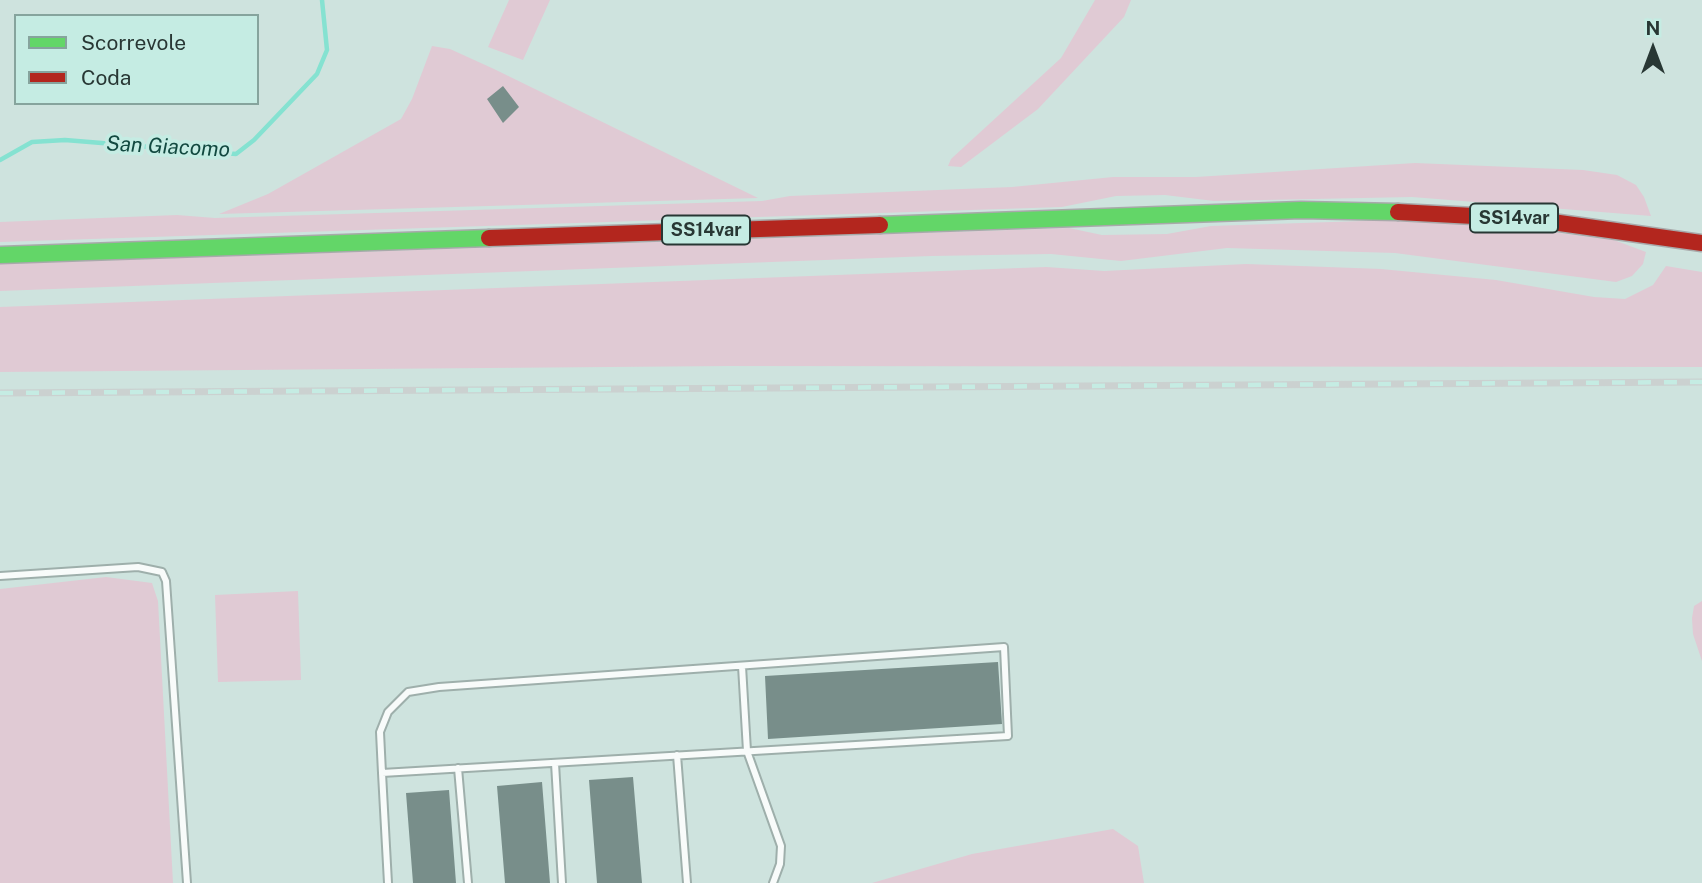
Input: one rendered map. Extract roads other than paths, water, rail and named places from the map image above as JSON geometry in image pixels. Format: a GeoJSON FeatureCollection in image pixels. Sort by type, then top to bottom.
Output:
{"type":"FeatureCollection","features":[{"type":"Feature","properties":{"kind":"highway","name":"SS14var"},"geometry":{"type":"LineString","coordinates":[[0,255],[1301,210],[1412,212],[1531,219],[1702,243]]}},
{"type":"Feature","properties":{"kind":"lane"},"geometry":{"type":"LineString","coordinates":[[0,576],[138,567],[163,572],[166,581],[187,883]]}},
{"type":"Feature","properties":{"kind":"lane"},"geometry":{"type":"LineString","coordinates":[[382,773],[1008,736],[1004,647],[439,687],[408,692],[388,712],[380,732],[382,773],[388,883]]}},
{"type":"Feature","properties":{"kind":"lane"},"geometry":{"type":"LineString","coordinates":[[741,666],[747,751],[781,846],[780,864],[773,883]]}},
{"type":"Feature","properties":{"kind":"lane"},"geometry":{"type":"LineString","coordinates":[[677,755],[687,883]]}},
{"type":"Feature","properties":{"kind":"lane"},"geometry":{"type":"LineString","coordinates":[[555,763],[562,883]]}},
{"type":"Feature","properties":{"kind":"lane"},"geometry":{"type":"LineString","coordinates":[[458,768],[468,883]]}},
{"type":"Feature","properties":{"kind":"waterway","name":"San Giacomo"},"geometry":{"type":"LineString","coordinates":[[0,160],[32,142],[65,140],[236,154],[254,140],[317,74],[327,50],[322,0]]}},
{"type":"Feature","properties":{"kind":"railway"},"geometry":{"type":"LineString","coordinates":[[0,393],[1702,382]]}}]}
